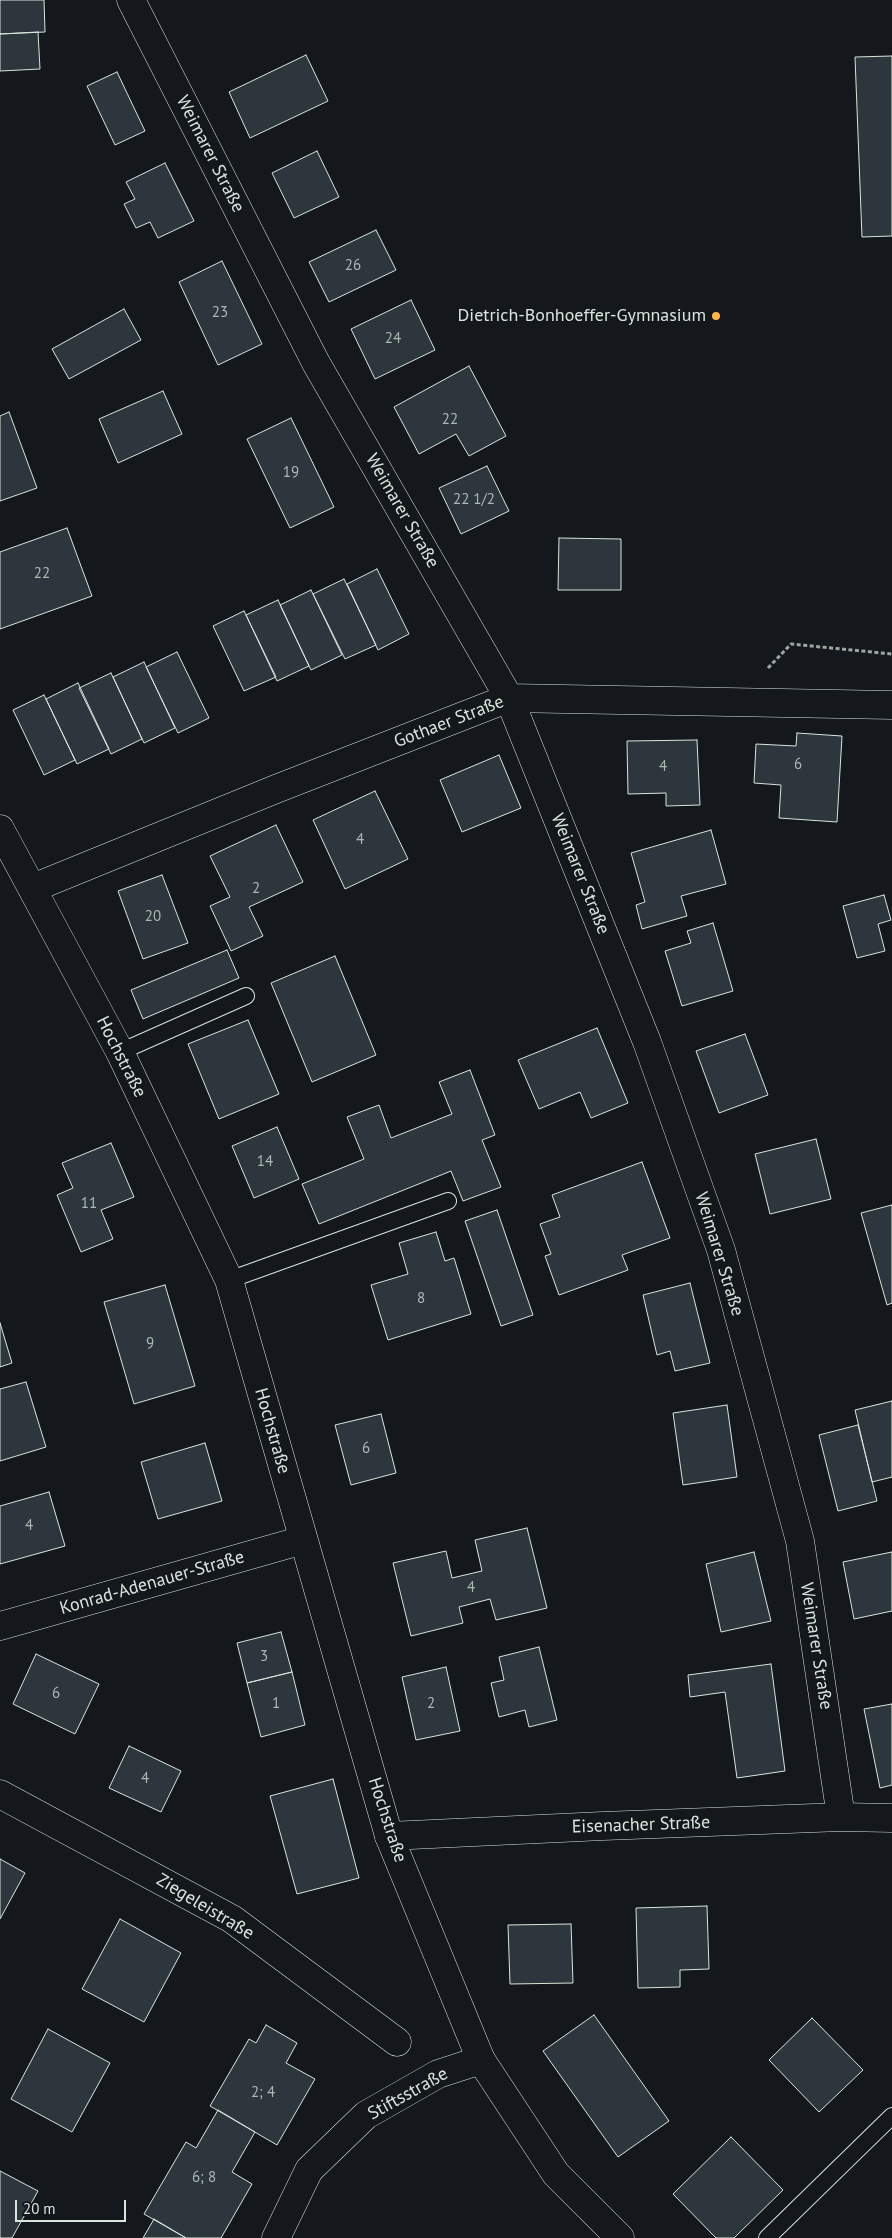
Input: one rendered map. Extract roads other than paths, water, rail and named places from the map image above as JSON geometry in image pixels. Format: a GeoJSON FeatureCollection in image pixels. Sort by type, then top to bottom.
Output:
{"type":"FeatureCollection","features":[{"type":"Feature","properties":{"kind":"street","name":"Weimarer Straße"},"geometry":{"type":"LineString","coordinates":[[131,0],[316,363],[509,698],[647,1042],[721,1250],[800,1541],[842,1818]]}},
{"type":"Feature","properties":{"kind":"street","name":"Gothaer Straße"},"geometry":{"type":"LineString","coordinates":[[33,888],[276,788],[509,698],[892,705]]}},
{"type":"Feature","properties":{"kind":"street","name":"Hochstraße"},"geometry":{"type":"LineString","coordinates":[[0,829],[120,1052],[229,1280],[389,1836],[481,2060],[556,2174],[620,2238]]}},
{"type":"Feature","properties":{"kind":"street","name":"Konrad-Adenauer-Straße"},"geometry":{"type":"LineString","coordinates":[[0,1626],[303,1540]]}},
{"type":"Feature","properties":{"kind":"street","name":"Ziegeleistraße"},"geometry":{"type":"LineString","coordinates":[[0,1794],[232,1919],[397,2042]]}},
{"type":"Feature","properties":{"kind":"street","name":"Eisenacher Straße"},"geometry":{"type":"LineString","coordinates":[[389,1836],[842,1818],[892,1818]]}},
{"type":"Feature","properties":{"kind":"street","name":"Stiftsstraße"},"geometry":{"type":"LineString","coordinates":[[276,2238],[309,2170],[366,2115],[438,2074],[481,2060]]}},
{"type":"Feature","properties":{"kind":"lane"},"geometry":{"type":"LineString","coordinates":[[120,1052],[246,996]]}},
{"type":"Feature","properties":{"kind":"lane"},"geometry":{"type":"LineString","coordinates":[[229,1280],[448,1201]]}},
{"type":"Feature","properties":{"kind":"lane"},"geometry":{"type":"LineString","coordinates":[[767,2238],[892,2116]]}},
{"type":"Feature","properties":{"kind":"place","name":"Dietrich-Bonhoeffer-Gymnasium"},"geometry":{"type":"Point","coordinates":[716,316]}}]}
